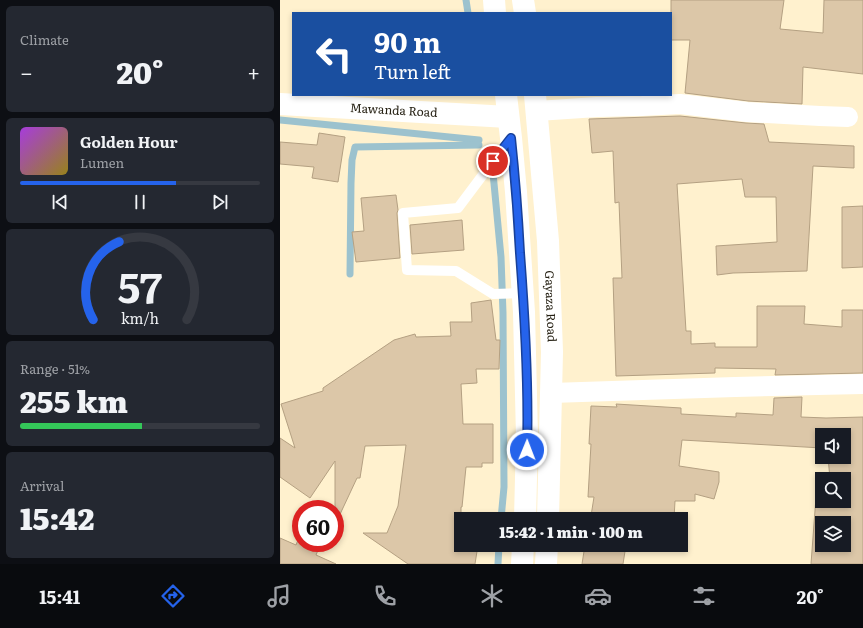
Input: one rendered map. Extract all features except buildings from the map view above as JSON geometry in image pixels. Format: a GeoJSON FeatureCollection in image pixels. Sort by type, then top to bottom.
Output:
{"type":"FeatureCollection","features":[{"type":"Feature","properties":{"kind":"main road"},"geometry":{"type":"LineString","coordinates":[[494,0],[495,12]]}},
{"type":"Feature","properties":{"kind":"main road"},"geometry":{"type":"LineString","coordinates":[[523,0],[525,12]]}},
{"type":"Feature","properties":{"kind":"main road"},"geometry":{"type":"LineString","coordinates":[[506,96],[516,192],[523,293],[527,437],[525,512]]}},
{"type":"Feature","properties":{"kind":"main road","name":"Gayaza Road"},"geometry":{"type":"LineString","coordinates":[[536,103],[548,241],[552,352],[548,512]]}},
{"type":"Feature","properties":{"kind":"main road","name":"Mawanda Road"},"geometry":{"type":"LineString","coordinates":[[280,104],[508,116]]}},
{"type":"Feature","properties":{"kind":"main road"},"geometry":{"type":"LineString","coordinates":[[522,564],[523,552]]}},
{"type":"Feature","properties":{"kind":"main road"},"geometry":{"type":"LineString","coordinates":[[546,564],[547,552]]}},
{"type":"Feature","properties":{"kind":"street"},"geometry":{"type":"LineString","coordinates":[[536,103],[597,107],[680,104],[748,112],[848,116]]}},
{"type":"Feature","properties":{"kind":"street"},"geometry":{"type":"LineString","coordinates":[[551,393],[863,384]]}},
{"type":"Feature","properties":{"kind":"lane"},"geometry":{"type":"LineString","coordinates":[[511,138],[458,208],[403,213],[407,270],[456,271],[493,294],[523,293]]}},
{"type":"Feature","properties":{"kind":"waterway"},"geometry":{"type":"LineString","coordinates":[[466,0],[468,12]]}},
{"type":"Feature","properties":{"kind":"waterway"},"geometry":{"type":"LineString","coordinates":[[280,120],[479,140]]}},
{"type":"Feature","properties":{"kind":"waterway"},"geometry":{"type":"LineString","coordinates":[[350,274],[351,183],[352,160],[355,147],[479,145]]}},
{"type":"Feature","properties":{"kind":"waterway"},"geometry":{"type":"LineString","coordinates":[[493,173],[501,257],[503,313],[504,487],[502,512]]}},
{"type":"Feature","properties":{"kind":"waterway"},"geometry":{"type":"LineString","coordinates":[[498,564],[499,552]]}},
{"type":"Feature","properties":{"kind":"route"},"geometry":{"type":"LineString","coordinates":[[493,161],[511,138],[524,312],[527,450]]}}]}
